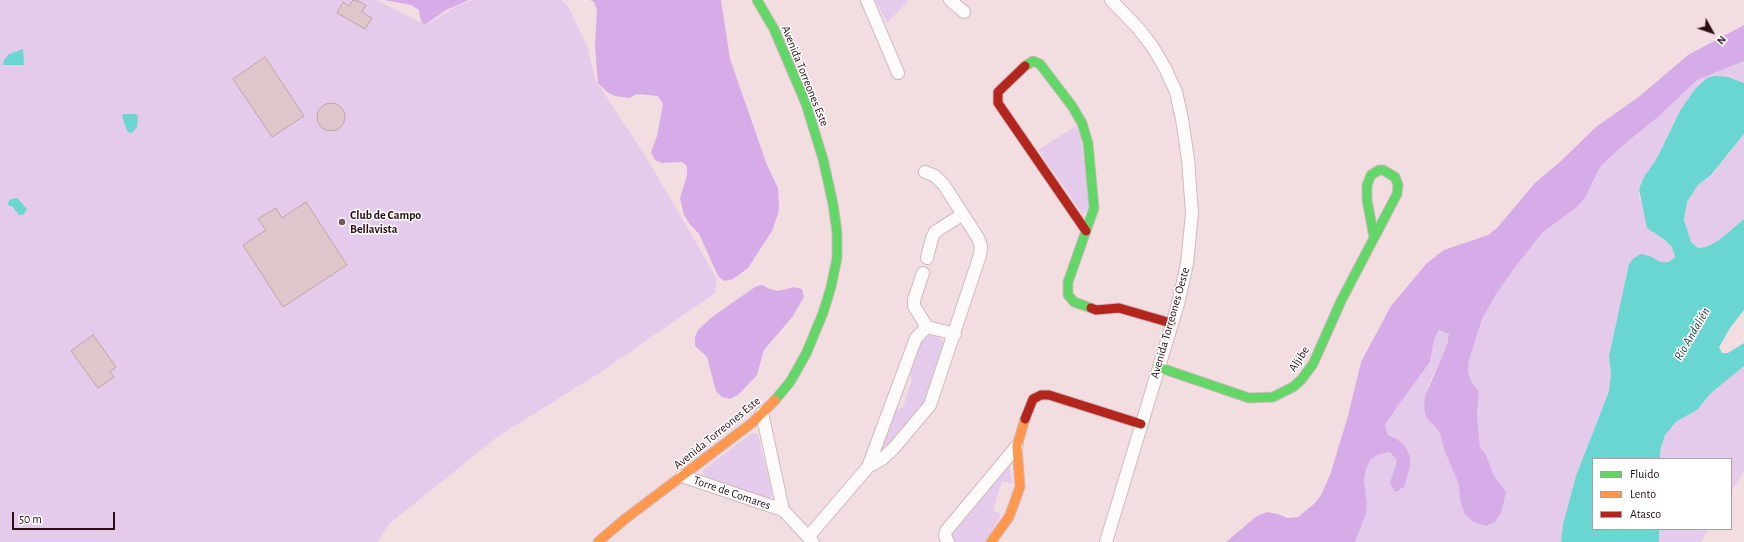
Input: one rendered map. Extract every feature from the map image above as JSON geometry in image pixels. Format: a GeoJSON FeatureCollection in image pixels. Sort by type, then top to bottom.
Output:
{"type":"FeatureCollection","features":[{"type":"Feature","properties":{"kind":"street","name":"Avenida Torreones Este"},"geometry":{"type":"LineString","coordinates":[[598,542],[625,519],[762,413],[782,394],[806,354],[823,313],[835,272],[838,243],[834,204],[816,133],[806,104],[784,52],[757,0]]}},
{"type":"Feature","properties":{"kind":"street"},"geometry":{"type":"LineString","coordinates":[[867,0],[898,73]]}},
{"type":"Feature","properties":{"kind":"street"},"geometry":{"type":"LineString","coordinates":[[950,0],[964,12]]}},
{"type":"Feature","properties":{"kind":"street","name":"Avenida Torreones Oeste"},"geometry":{"type":"LineString","coordinates":[[1106,542],[1183,284],[1191,226],[1190,177],[1182,119],[1176,92],[1159,57],[1138,28],[1111,0]]}},
{"type":"Feature","properties":{"kind":"street"},"geometry":{"type":"LineString","coordinates":[[1086,231],[998,103],[998,92],[1029,62],[1037,62],[1042,66],[1076,111],[1085,131],[1088,148],[1094,200],[1092,214],[1067,286],[1068,295],[1079,304],[1096,310],[1119,308],[1171,323]]}},
{"type":"Feature","properties":{"kind":"street","name":"Aljibe"},"geometry":{"type":"LineString","coordinates":[[1158,367],[1249,398],[1257,399],[1273,397],[1292,387],[1301,380],[1313,364],[1341,301],[1395,198],[1398,190],[1395,177],[1388,171],[1383,170],[1374,172],[1368,180],[1367,185],[1367,200],[1374,237]]}},
{"type":"Feature","properties":{"kind":"street"},"geometry":{"type":"LineString","coordinates":[[811,540],[868,468],[889,454],[930,405],[955,334],[981,251],[978,238],[940,180],[925,172]]}},
{"type":"Feature","properties":{"kind":"street"},"geometry":{"type":"LineString","coordinates":[[927,258],[935,232],[963,214]]}},
{"type":"Feature","properties":{"kind":"street"},"geometry":{"type":"LineString","coordinates":[[923,273],[914,303],[927,327],[955,334]]}},
{"type":"Feature","properties":{"kind":"street"},"geometry":{"type":"LineString","coordinates":[[868,468],[916,338],[927,327]]}},
{"type":"Feature","properties":{"kind":"street"},"geometry":{"type":"LineString","coordinates":[[948,542],[945,533],[948,528],[1017,446],[1031,403],[1041,395],[1049,395],[1141,424]]}},
{"type":"Feature","properties":{"kind":"street","name":"Torre de Comares"},"geometry":{"type":"LineString","coordinates":[[762,413],[783,510]]}},
{"type":"Feature","properties":{"kind":"street"},"geometry":{"type":"LineString","coordinates":[[992,542],[1009,517],[1020,487],[1017,446]]}},
{"type":"Feature","properties":{"kind":"street","name":"Torre de Comares"},"geometry":{"type":"LineString","coordinates":[[682,476],[783,510],[811,540]]}},
{"type":"Feature","properties":{"kind":"shaded area","name":"Club de Campo Bellavista"},"geometry":{"type":"Polygon","coordinates":[[[0,0],[376,0],[426,25],[458,5],[473,0],[561,0],[568,6],[588,48],[595,79],[651,165],[717,279],[715,293],[601,372],[497,437],[390,523],[377,542],[0,542],[0,0]]]}},
{"type":"Feature","properties":{"kind":"shaded area"},"geometry":{"type":"Polygon","coordinates":[[[384,0],[469,0],[446,10],[426,24],[423,24],[420,18],[419,10],[411,5],[384,0]]]}},
{"type":"Feature","properties":{"kind":"shaded area"},"geometry":{"type":"Polygon","coordinates":[[[590,0],[721,0],[730,59],[767,165],[778,188],[779,205],[778,214],[772,231],[748,268],[733,279],[724,281],[718,276],[699,234],[684,215],[680,198],[687,175],[687,166],[682,162],[662,163],[655,160],[651,152],[657,136],[663,104],[658,96],[637,94],[629,98],[615,96],[607,92],[598,83],[595,47],[597,10],[594,2],[590,0]]]}},
{"type":"Feature","properties":{"kind":"shaded area"},"geometry":{"type":"Polygon","coordinates":[[[875,0],[909,0],[887,23],[875,0]]]}},
{"type":"Feature","properties":{"kind":"shaded area"},"geometry":{"type":"Polygon","coordinates":[[[1744,25],[1744,61],[1697,80],[1658,117],[1608,159],[1600,168],[1585,198],[1577,207],[1542,233],[1496,294],[1482,319],[1469,360],[1468,372],[1472,383],[1479,392],[1477,414],[1480,447],[1486,455],[1494,476],[1506,492],[1501,513],[1495,522],[1486,526],[1474,522],[1465,514],[1461,504],[1458,482],[1445,452],[1439,431],[1426,417],[1424,407],[1425,396],[1447,345],[1449,334],[1439,330],[1434,340],[1430,362],[1385,425],[1388,435],[1397,439],[1405,446],[1410,456],[1410,466],[1404,487],[1395,492],[1390,483],[1397,461],[1390,452],[1380,454],[1371,459],[1366,469],[1364,480],[1367,503],[1366,514],[1355,542],[1226,542],[1257,516],[1267,512],[1278,514],[1287,518],[1298,517],[1315,503],[1321,495],[1330,475],[1348,416],[1361,362],[1391,306],[1427,263],[1444,250],[1488,235],[1496,229],[1535,183],[1561,161],[1596,127],[1640,96],[1688,55],[1744,25]]]}},
{"type":"Feature","properties":{"kind":"shaded area"},"geometry":{"type":"Polygon","coordinates":[[[1744,61],[1744,83],[1728,77],[1680,111],[1657,158],[1644,177],[1639,189],[1639,197],[1655,234],[1665,240],[1672,247],[1675,257],[1669,262],[1660,262],[1651,257],[1629,264],[1609,356],[1611,374],[1609,391],[1576,476],[1563,524],[1561,542],[1355,542],[1366,514],[1367,503],[1364,480],[1366,469],[1371,459],[1380,454],[1390,452],[1397,461],[1410,456],[1405,446],[1397,439],[1388,435],[1385,425],[1430,362],[1434,340],[1439,330],[1449,334],[1447,345],[1428,386],[1424,407],[1426,417],[1439,431],[1445,452],[1458,482],[1461,504],[1506,492],[1494,476],[1486,455],[1480,447],[1477,414],[1479,392],[1472,383],[1468,372],[1469,360],[1482,319],[1495,294],[1542,233],[1577,207],[1585,198],[1601,168],[1608,159],[1658,117],[1697,80],[1744,61]]]}},
{"type":"Feature","properties":{"kind":"shaded area"},"geometry":{"type":"Polygon","coordinates":[[[1076,126],[1080,132],[1090,206],[1083,215],[1038,150],[1076,126]]]}},
{"type":"Feature","properties":{"kind":"shaded area"},"geometry":{"type":"Polygon","coordinates":[[[1744,134],[1744,219],[1718,241],[1706,247],[1698,248],[1691,242],[1684,220],[1687,202],[1698,185],[1712,175],[1744,134]]]}},
{"type":"Feature","properties":{"kind":"shaded area"},"geometry":{"type":"Polygon","coordinates":[[[762,285],[778,291],[794,287],[802,289],[804,297],[793,316],[764,350],[757,375],[738,395],[730,399],[722,397],[716,391],[707,357],[695,346],[695,337],[698,330],[712,317],[755,287],[762,285]]]}},
{"type":"Feature","properties":{"kind":"shaded area"},"geometry":{"type":"Polygon","coordinates":[[[928,333],[941,339],[945,345],[928,401],[882,452],[880,449],[893,411],[903,407],[912,380],[907,371],[919,340],[928,333]]]}},
{"type":"Feature","properties":{"kind":"shaded area"},"geometry":{"type":"Polygon","coordinates":[[[1744,366],[1744,471],[1732,490],[1732,458],[1660,458],[1660,451],[1665,435],[1677,421],[1697,410],[1711,393],[1744,366]]]}},
{"type":"Feature","properties":{"kind":"shaded area"},"geometry":{"type":"Polygon","coordinates":[[[752,433],[757,434],[758,436],[772,493],[771,498],[768,499],[706,477],[703,473],[703,470],[752,433]]]}},
{"type":"Feature","properties":{"kind":"shaded area"},"geometry":{"type":"Polygon","coordinates":[[[1010,464],[1012,484],[1002,481],[993,511],[1001,514],[986,542],[953,542],[949,535],[1010,464]]]}},
{"type":"Feature","properties":{"kind":"shaded area"},"geometry":{"type":"Polygon","coordinates":[[[1659,530],[1707,530],[1701,542],[1659,542],[1659,530]]]}},
{"type":"Feature","properties":{"kind":"water"},"geometry":{"type":"Polygon","coordinates":[[[23,49],[24,65],[3,65],[4,60],[9,54],[23,49]]]}},
{"type":"Feature","properties":{"kind":"water","name":"Río Andalién"},"geometry":{"type":"Polygon","coordinates":[[[1715,76],[1728,77],[1744,83],[1744,134],[1711,175],[1698,185],[1687,202],[1684,220],[1691,242],[1698,248],[1706,247],[1718,241],[1744,219],[1744,310],[1730,328],[1719,347],[1722,353],[1728,353],[1744,343],[1744,366],[1711,393],[1697,410],[1677,421],[1665,435],[1660,451],[1660,458],[1592,458],[1592,530],[1659,530],[1659,542],[1561,542],[1563,524],[1576,476],[1609,391],[1611,374],[1609,356],[1629,264],[1634,258],[1641,254],[1652,257],[1660,262],[1669,262],[1675,257],[1672,247],[1665,240],[1647,228],[1639,189],[1644,177],[1657,158],[1680,111],[1695,89],[1707,78],[1715,76]]]}},
{"type":"Feature","properties":{"kind":"water"},"geometry":{"type":"Polygon","coordinates":[[[135,114],[138,116],[137,127],[132,133],[128,132],[126,128],[122,115],[135,114]]]}},
{"type":"Feature","properties":{"kind":"water"},"geometry":{"type":"Polygon","coordinates":[[[17,198],[27,209],[24,214],[19,215],[13,207],[8,205],[9,200],[17,198]]]}},
{"type":"Feature","properties":{"kind":"building"},"geometry":{"type":"Polygon","coordinates":[[[353,0],[366,5],[362,12],[372,18],[365,29],[337,13],[343,2],[349,6],[353,0]]]}},
{"type":"Feature","properties":{"kind":"building"},"geometry":{"type":"Polygon","coordinates":[[[265,57],[304,116],[272,137],[233,79],[265,57]]]}},
{"type":"Feature","properties":{"kind":"building"},"geometry":{"type":"Polygon","coordinates":[[[331,103],[341,107],[345,117],[341,127],[331,131],[321,127],[317,117],[321,107],[331,103]]]}},
{"type":"Feature","properties":{"kind":"building"},"geometry":{"type":"Polygon","coordinates":[[[306,202],[347,265],[283,307],[243,245],[266,230],[258,219],[276,208],[282,218],[306,202]]]}},
{"type":"Feature","properties":{"kind":"building"},"geometry":{"type":"Polygon","coordinates":[[[93,335],[116,367],[110,372],[114,377],[98,388],[71,351],[93,335]]]}},
{"type":"Feature","properties":{"kind":"traffic: fast"},"geometry":{"type":"LineString","coordinates":[[757,0],[774,29],[806,104],[823,159],[833,204],[837,232],[837,258],[831,287],[823,313],[806,354],[790,382],[775,400]]}},
{"type":"Feature","properties":{"kind":"traffic: fast"},"geometry":{"type":"LineString","coordinates":[[1025,66],[1033,61],[1040,64],[1072,106],[1082,123],[1088,143],[1094,208],[1068,282],[1068,295],[1074,302],[1091,308]]}},
{"type":"Feature","properties":{"kind":"traffic: fast"},"geometry":{"type":"LineString","coordinates":[[1158,367],[1249,398],[1273,397],[1293,387],[1301,380],[1313,364],[1341,301],[1397,194],[1398,185],[1395,177],[1383,170],[1379,170],[1371,175],[1367,185],[1367,200],[1374,237]]}},
{"type":"Feature","properties":{"kind":"traffic: slow"},"geometry":{"type":"LineString","coordinates":[[598,542],[625,519],[752,423],[775,400]]}},
{"type":"Feature","properties":{"kind":"traffic: slow"},"geometry":{"type":"LineString","coordinates":[[991,542],[1009,517],[1020,487],[1017,446],[1025,419]]}},
{"type":"Feature","properties":{"kind":"traffic: jam"},"geometry":{"type":"LineString","coordinates":[[1025,66],[998,92],[998,103],[1086,231]]}},
{"type":"Feature","properties":{"kind":"traffic: jam"},"geometry":{"type":"LineString","coordinates":[[1091,308],[1096,310],[1119,308],[1171,323]]}},
{"type":"Feature","properties":{"kind":"traffic: jam"},"geometry":{"type":"LineString","coordinates":[[1025,419],[1033,399],[1041,395],[1049,395],[1141,424]]}},
{"type":"Feature","properties":{"kind":"place","name":"Club de Campo Bellavista"},"geometry":{"type":"Point","coordinates":[342,222]}}]}
